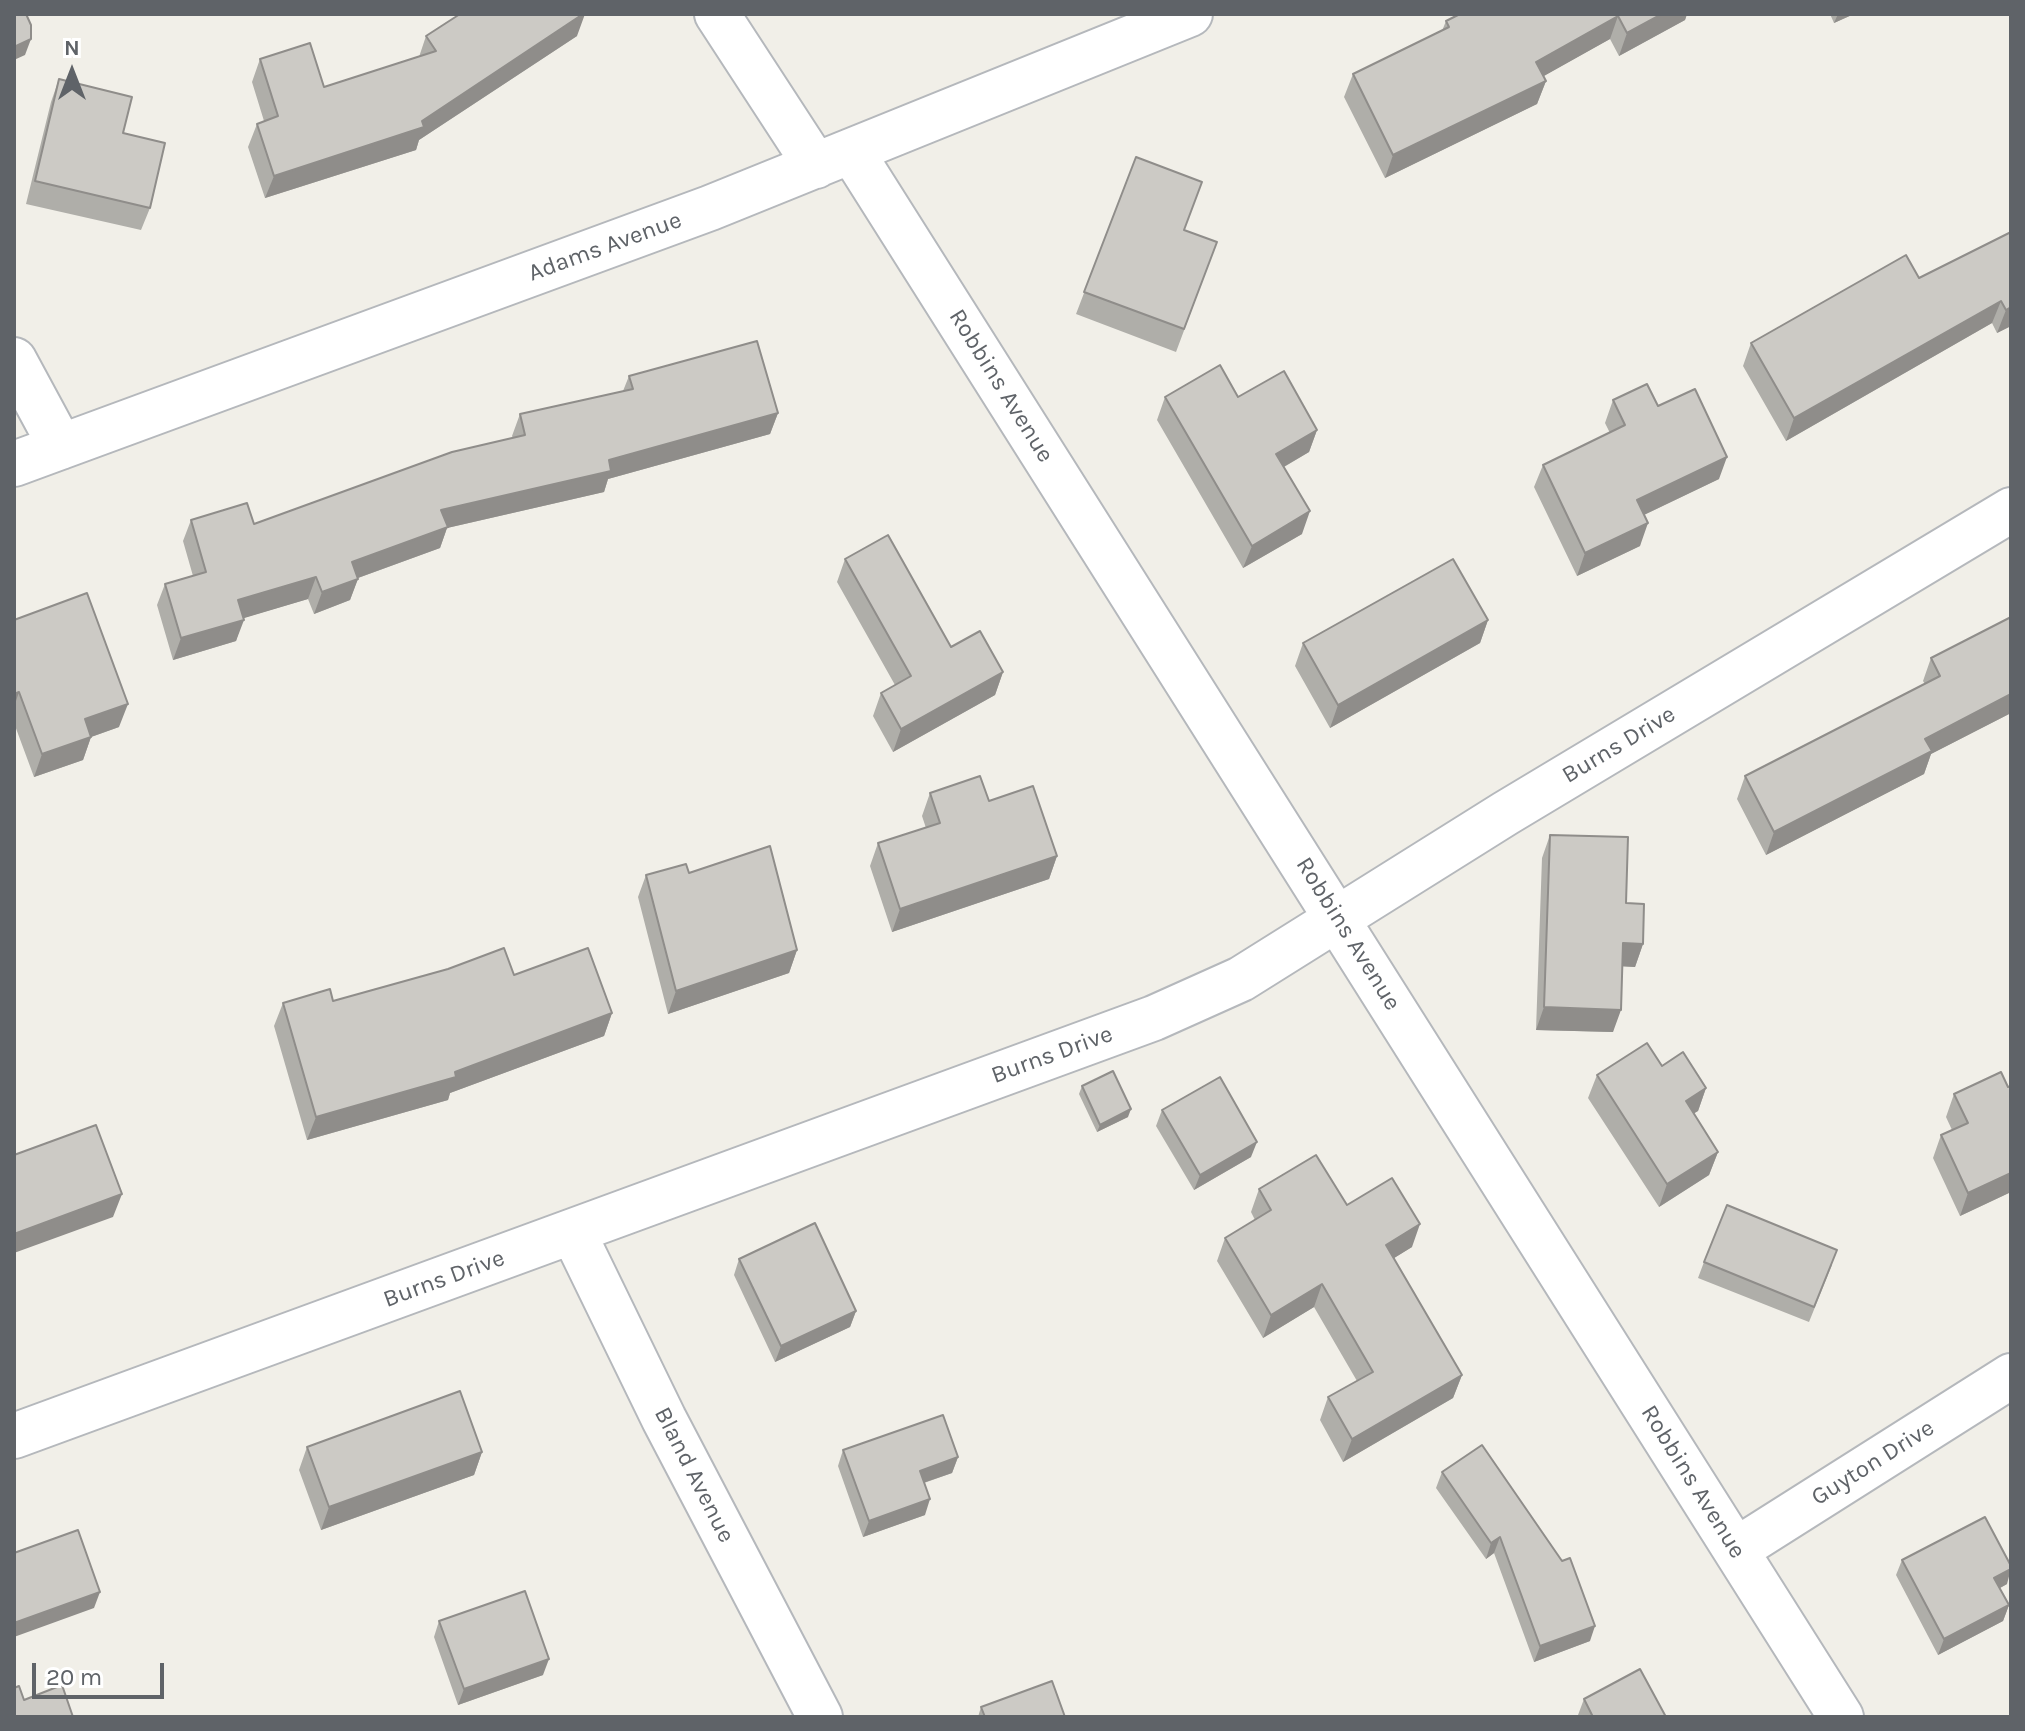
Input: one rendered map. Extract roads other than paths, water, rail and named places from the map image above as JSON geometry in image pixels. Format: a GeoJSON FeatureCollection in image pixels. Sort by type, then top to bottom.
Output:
{"type":"FeatureCollection","features":[{"type":"Feature","properties":{"kind":"street","name":"Robbins Avenue"},"geometry":{"type":"LineString","coordinates":[[717,14],[834,159],[1339,919],[1841,1717]]}},
{"type":"Feature","properties":{"kind":"street","name":"Adams Avenue"},"geometry":{"type":"LineString","coordinates":[[14,464],[834,159],[1190,14]]}},
{"type":"Feature","properties":{"kind":"street"},"geometry":{"type":"LineString","coordinates":[[14,360],[61,447]]}},
{"type":"Feature","properties":{"kind":"street","name":"Burns Drive"},"geometry":{"type":"LineString","coordinates":[[14,1436],[1154,1018],[1241,979],[1506,813],[2011,510]]}},
{"type":"Feature","properties":{"kind":"street","name":"Bland Avenue"},"geometry":{"type":"LineString","coordinates":[[573,1232],[664,1419],[820,1717]]}},
{"type":"Feature","properties":{"kind":"street","name":"Guyton Drive"},"geometry":{"type":"LineString","coordinates":[[1736,1550],[2011,1376]]}}]}
